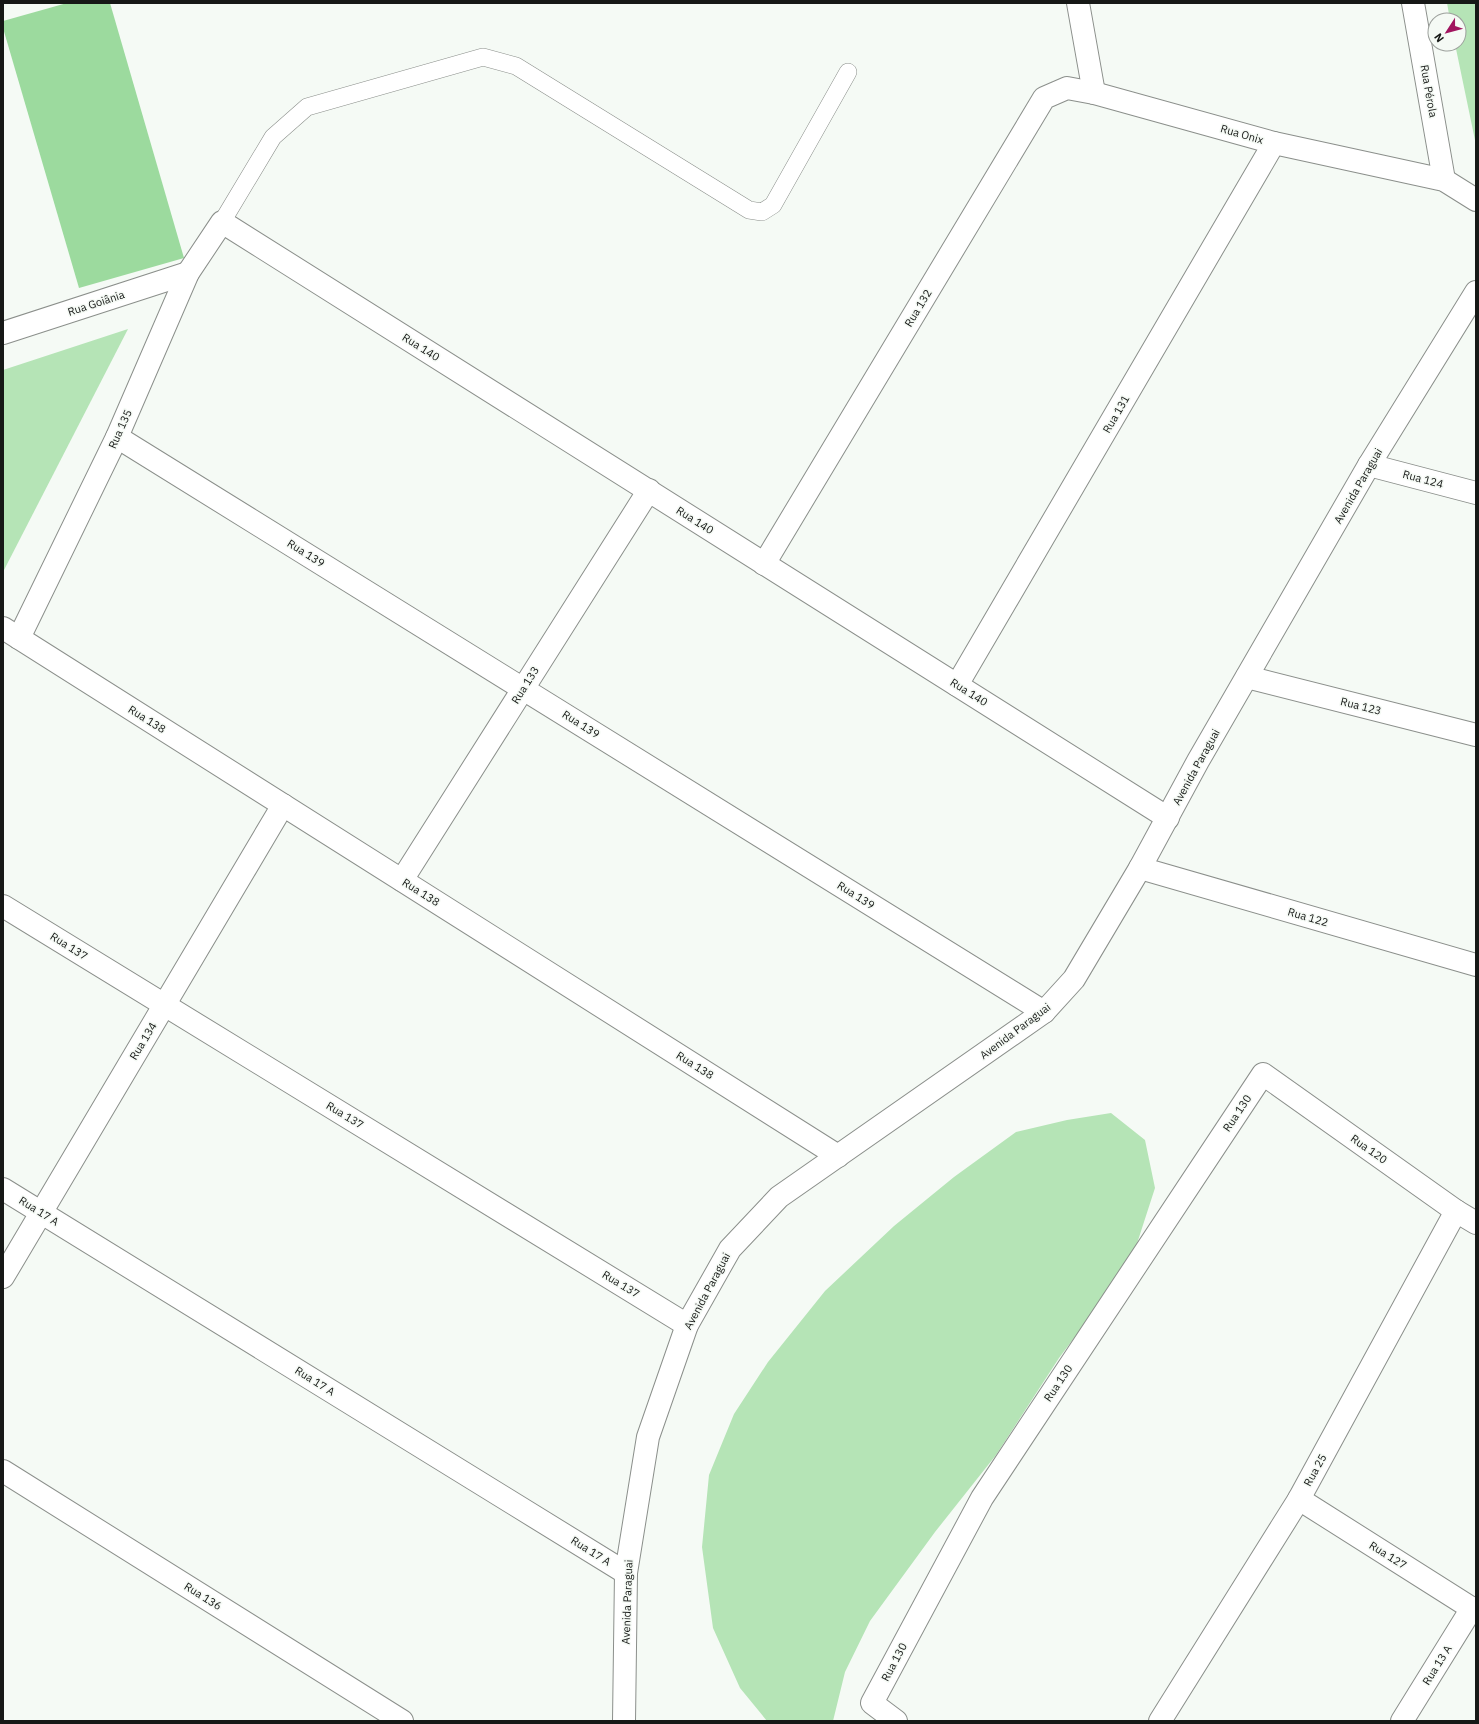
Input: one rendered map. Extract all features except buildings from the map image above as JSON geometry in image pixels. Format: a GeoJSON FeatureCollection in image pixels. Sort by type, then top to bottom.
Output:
{"type":"FeatureCollection","features":[{"type":"Feature","properties":{"kind":"street"},"geometry":{"type":"LineString","coordinates":[[1078,3],[1094,93]]}},
{"type":"Feature","properties":{"kind":"street","name":"Rua Pérola"},"geometry":{"type":"LineString","coordinates":[[1413,3],[1444,180]]}},
{"type":"Feature","properties":{"kind":"street","name":"Rua 132"},"geometry":{"type":"LineString","coordinates":[[764,564],[1044,98],[1067,88],[1094,93]]}},
{"type":"Feature","properties":{"kind":"street","name":"Rua Onix"},"geometry":{"type":"LineString","coordinates":[[1094,93],[1274,143],[1444,180],[1476,200]]}},
{"type":"Feature","properties":{"kind":"street","name":"Rua 131"},"geometry":{"type":"LineString","coordinates":[[957,685],[1274,143]]}},
{"type":"Feature","properties":{"kind":"street","name":"Rua 135"},"geometry":{"type":"LineString","coordinates":[[11,633],[118,437],[188,273],[222,222]]}},
{"type":"Feature","properties":{"kind":"street","name":"Rua 140"},"geometry":{"type":"LineString","coordinates":[[222,222],[1168,818]]}},
{"type":"Feature","properties":{"kind":"street","name":"Rua Goiânia"},"geometry":{"type":"LineString","coordinates":[[3,333],[188,273]]}},
{"type":"Feature","properties":{"kind":"street","name":"Avenida Paraguai"},"geometry":{"type":"LineString","coordinates":[[624,1721],[626,1572],[648,1437],[687,1324],[730,1249],[779,1198],[1044,1012],[1074,979],[1140,868],[1198,761],[1369,465],[1476,292]]}},
{"type":"Feature","properties":{"kind":"street","name":"Rua 139"},"geometry":{"type":"LineString","coordinates":[[118,437],[1044,1012]]}},
{"type":"Feature","properties":{"kind":"street","name":"Rua 124"},"geometry":{"type":"LineString","coordinates":[[1369,465],[1476,493]]}},
{"type":"Feature","properties":{"kind":"street","name":"Rua 133"},"geometry":{"type":"LineString","coordinates":[[402,880],[649,490]]}},
{"type":"Feature","properties":{"kind":"street","name":"Rua 138"},"geometry":{"type":"LineString","coordinates":[[11,633],[838,1156]]}},
{"type":"Feature","properties":{"kind":"street","name":"Rua 123"},"geometry":{"type":"LineString","coordinates":[[1247,677],[1476,735]]}},
{"type":"Feature","properties":{"kind":"street","name":"Rua 134"},"geometry":{"type":"LineString","coordinates":[[3,1277],[283,805]]}},
{"type":"Feature","properties":{"kind":"street","name":"Rua 122"},"geometry":{"type":"LineString","coordinates":[[1140,868],[1476,965]]}},
{"type":"Feature","properties":{"kind":"street","name":"Rua 137"},"geometry":{"type":"LineString","coordinates":[[3,906],[687,1324]]}},
{"type":"Feature","properties":{"kind":"street","name":"Rua 120"},"geometry":{"type":"LineString","coordinates":[[1263,1074],[1456,1211],[1476,1223]]}},
{"type":"Feature","properties":{"kind":"street","name":"Rua 130"},"geometry":{"type":"LineString","coordinates":[[896,1721],[872,1703],[982,1498],[1263,1074]]}},
{"type":"Feature","properties":{"kind":"street","name":"Rua 17 A"},"geometry":{"type":"LineString","coordinates":[[3,1189],[626,1572]]}},
{"type":"Feature","properties":{"kind":"street","name":"Rua 25"},"geometry":{"type":"LineString","coordinates":[[1160,1721],[1299,1499],[1456,1211]]}},
{"type":"Feature","properties":{"kind":"street","name":"Rua 136"},"geometry":{"type":"LineString","coordinates":[[3,1471],[402,1721]]}},
{"type":"Feature","properties":{"kind":"street","name":"Rua 127"},"geometry":{"type":"LineString","coordinates":[[1299,1499],[1474,1609]]}},
{"type":"Feature","properties":{"kind":"street","name":"Rua 13 A"},"geometry":{"type":"LineString","coordinates":[[1402,1721],[1474,1609]]}},
{"type":"Feature","properties":{"kind":"lane"},"geometry":{"type":"LineString","coordinates":[[222,222],[273,137],[307,107],[483,57],[516,66],[749,210],[762,212],[773,205],[848,72]]}},
{"type":"Feature","properties":{"kind":"green space"},"geometry":{"type":"Polygon","coordinates":[[[1447,3],[1476,3],[1476,145],[1457,52],[1467,52],[1467,12],[1449,12],[1447,3]]]}},
{"type":"Feature","properties":{"kind":"green space"},"geometry":{"type":"Polygon","coordinates":[[[128,329],[3,572],[3,370],[128,329]]]}},
{"type":"Feature","properties":{"kind":"green space"},"geometry":{"type":"Polygon","coordinates":[[[1111,1113],[1145,1140],[1155,1188],[1131,1262],[1059,1358],[996,1455],[935,1532],[870,1621],[845,1672],[833,1721],[767,1721],[740,1688],[713,1628],[702,1547],[709,1475],[734,1414],[768,1362],[825,1291],[894,1226],[954,1177],[1016,1132],[1067,1120],[1111,1113]]]}}]}
